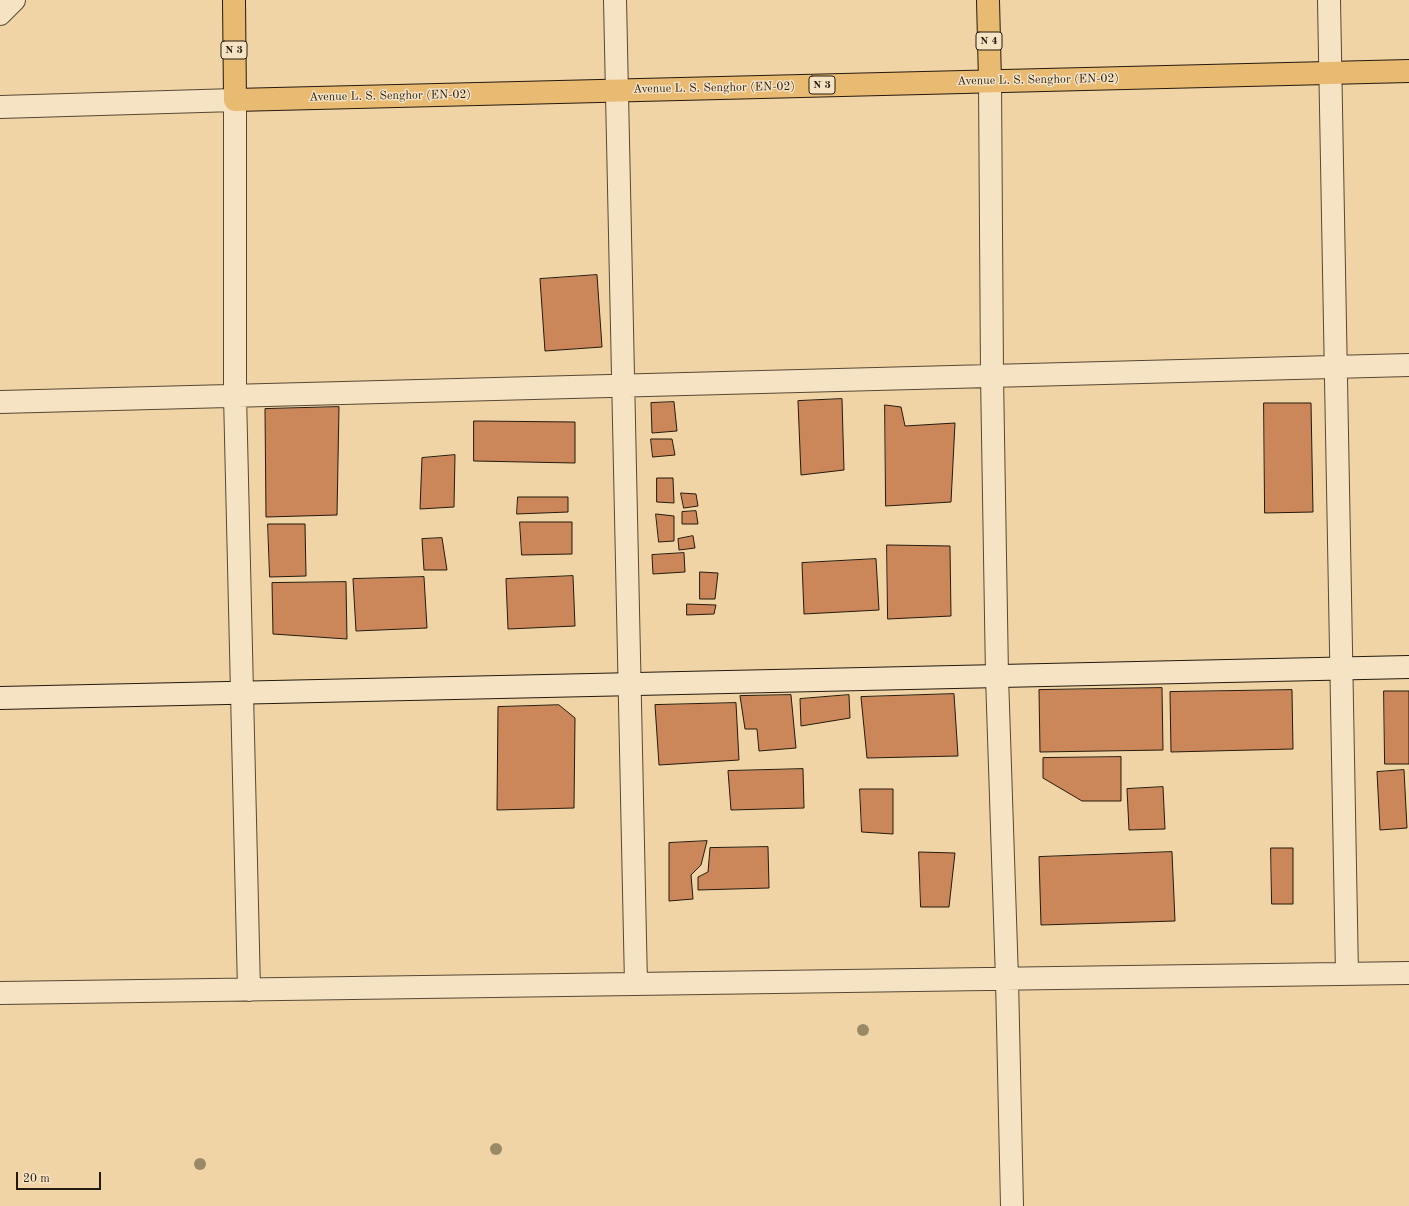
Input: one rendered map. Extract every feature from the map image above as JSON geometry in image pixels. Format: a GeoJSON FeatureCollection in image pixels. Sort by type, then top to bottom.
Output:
{"type":"FeatureCollection","features":[{"type":"Feature","properties":{"kind":"main road","name":"N 3"},"geometry":{"type":"LineString","coordinates":[[234,0],[235,100]]}},
{"type":"Feature","properties":{"kind":"main road","name":"N 4"},"geometry":{"type":"LineString","coordinates":[[988,0],[990,81]]}},
{"type":"Feature","properties":{"kind":"main road","name":"Avenue L. S. Senghor (EN-02)"},"geometry":{"type":"LineString","coordinates":[[235,100],[1409,71]]}},
{"type":"Feature","properties":{"kind":"street"},"geometry":{"type":"LineString","coordinates":[[0,14],[14,0]]}},
{"type":"Feature","properties":{"kind":"street"},"geometry":{"type":"LineString","coordinates":[[615,0],[636,984]]}},
{"type":"Feature","properties":{"kind":"street"},"geometry":{"type":"LineString","coordinates":[[1329,0],[1347,974]]}},
{"type":"Feature","properties":{"kind":"street"},"geometry":{"type":"LineString","coordinates":[[990,81],[992,376],[998,676],[1012,1206]]}},
{"type":"Feature","properties":{"kind":"street"},"geometry":{"type":"LineString","coordinates":[[0,107],[235,100],[235,396],[249,990]]}},
{"type":"Feature","properties":{"kind":"street"},"geometry":{"type":"LineString","coordinates":[[0,402],[1409,365]]}},
{"type":"Feature","properties":{"kind":"street"},"geometry":{"type":"LineString","coordinates":[[0,698],[1409,667]]}},
{"type":"Feature","properties":{"kind":"street"},"geometry":{"type":"LineString","coordinates":[[0,993],[1409,973]]}},
{"type":"Feature","properties":{"kind":"building"},"geometry":{"type":"Polygon","coordinates":[[[597,275],[602,347],[545,351],[540,279],[597,275]]]}},
{"type":"Feature","properties":{"kind":"building"},"geometry":{"type":"Polygon","coordinates":[[[842,399],[844,470],[801,475],[798,401],[842,399]]]}},
{"type":"Feature","properties":{"kind":"building"},"geometry":{"type":"Polygon","coordinates":[[[674,402],[677,431],[652,433],[651,403],[674,402]]]}},
{"type":"Feature","properties":{"kind":"building"},"geometry":{"type":"Polygon","coordinates":[[[1264,403],[1311,403],[1313,512],[1265,513],[1264,403]]]}},
{"type":"Feature","properties":{"kind":"building"},"geometry":{"type":"Polygon","coordinates":[[[885,405],[901,407],[905,426],[955,423],[951,502],[886,506],[885,405]]]}},
{"type":"Feature","properties":{"kind":"building"},"geometry":{"type":"Polygon","coordinates":[[[339,407],[337,515],[266,517],[265,409],[339,407]]]}},
{"type":"Feature","properties":{"kind":"building"},"geometry":{"type":"Polygon","coordinates":[[[474,421],[575,422],[575,463],[474,461],[474,421]]]}},
{"type":"Feature","properties":{"kind":"building"},"geometry":{"type":"Polygon","coordinates":[[[651,439],[672,439],[675,455],[653,457],[651,439]]]}},
{"type":"Feature","properties":{"kind":"building"},"geometry":{"type":"Polygon","coordinates":[[[455,455],[454,507],[420,509],[422,458],[455,455]]]}},
{"type":"Feature","properties":{"kind":"building"},"geometry":{"type":"Polygon","coordinates":[[[657,478],[673,478],[674,503],[657,502],[657,478]]]}},
{"type":"Feature","properties":{"kind":"building"},"geometry":{"type":"Polygon","coordinates":[[[681,493],[696,494],[698,506],[684,508],[681,493]]]}},
{"type":"Feature","properties":{"kind":"building"},"geometry":{"type":"Polygon","coordinates":[[[518,497],[568,497],[568,512],[517,514],[518,497]]]}},
{"type":"Feature","properties":{"kind":"building"},"geometry":{"type":"Polygon","coordinates":[[[696,511],[698,524],[682,524],[682,512],[696,511]]]}},
{"type":"Feature","properties":{"kind":"building"},"geometry":{"type":"Polygon","coordinates":[[[656,514],[674,516],[674,541],[659,542],[656,514]]]}},
{"type":"Feature","properties":{"kind":"building"},"geometry":{"type":"Polygon","coordinates":[[[520,522],[572,522],[572,554],[522,555],[520,522]]]}},
{"type":"Feature","properties":{"kind":"building"},"geometry":{"type":"Polygon","coordinates":[[[268,524],[305,524],[306,576],[270,577],[268,524]]]}},
{"type":"Feature","properties":{"kind":"building"},"geometry":{"type":"Polygon","coordinates":[[[693,536],[695,548],[679,550],[678,539],[693,536]]]}},
{"type":"Feature","properties":{"kind":"building"},"geometry":{"type":"Polygon","coordinates":[[[442,538],[447,570],[424,570],[422,539],[442,538]]]}},
{"type":"Feature","properties":{"kind":"building"},"geometry":{"type":"Polygon","coordinates":[[[887,545],[950,546],[951,616],[888,619],[887,545]]]}},
{"type":"Feature","properties":{"kind":"building"},"geometry":{"type":"Polygon","coordinates":[[[684,553],[685,572],[653,574],[652,555],[684,553]]]}},
{"type":"Feature","properties":{"kind":"building"},"geometry":{"type":"Polygon","coordinates":[[[876,559],[879,610],[804,614],[802,563],[876,559]]]}},
{"type":"Feature","properties":{"kind":"building"},"geometry":{"type":"Polygon","coordinates":[[[700,572],[718,573],[715,599],[700,599],[700,572]]]}},
{"type":"Feature","properties":{"kind":"building"},"geometry":{"type":"Polygon","coordinates":[[[573,576],[575,626],[508,629],[506,579],[573,576]]]}},
{"type":"Feature","properties":{"kind":"building"},"geometry":{"type":"Polygon","coordinates":[[[424,577],[427,628],[356,631],[353,579],[424,577]]]}},
{"type":"Feature","properties":{"kind":"building"},"geometry":{"type":"Polygon","coordinates":[[[346,582],[347,639],[273,634],[272,583],[346,582]]]}},
{"type":"Feature","properties":{"kind":"building"},"geometry":{"type":"Polygon","coordinates":[[[687,604],[716,605],[714,614],[687,615],[687,604]]]}},
{"type":"Feature","properties":{"kind":"building"},"geometry":{"type":"Polygon","coordinates":[[[1162,688],[1163,750],[1040,752],[1039,690],[1162,688]]]}},
{"type":"Feature","properties":{"kind":"building"},"geometry":{"type":"Polygon","coordinates":[[[1292,690],[1293,749],[1171,752],[1170,692],[1292,690]]]}},
{"type":"Feature","properties":{"kind":"building"},"geometry":{"type":"Polygon","coordinates":[[[1384,691],[1409,691],[1409,764],[1385,764],[1384,691]]]}},
{"type":"Feature","properties":{"kind":"building"},"geometry":{"type":"Polygon","coordinates":[[[954,694],[958,756],[867,758],[861,697],[954,694]]]}},
{"type":"Feature","properties":{"kind":"building"},"geometry":{"type":"Polygon","coordinates":[[[791,695],[796,748],[759,751],[757,729],[745,729],[740,696],[791,695]]]}},
{"type":"Feature","properties":{"kind":"building"},"geometry":{"type":"Polygon","coordinates":[[[849,695],[850,718],[801,726],[800,699],[849,695]]]}},
{"type":"Feature","properties":{"kind":"building"},"geometry":{"type":"Polygon","coordinates":[[[736,703],[739,760],[659,765],[655,705],[736,703]]]}},
{"type":"Feature","properties":{"kind":"building"},"geometry":{"type":"Polygon","coordinates":[[[559,705],[575,718],[574,808],[497,810],[498,707],[559,705]]]}},
{"type":"Feature","properties":{"kind":"building"},"geometry":{"type":"Polygon","coordinates":[[[1121,757],[1121,801],[1082,801],[1043,778],[1043,758],[1121,757]]]}},
{"type":"Feature","properties":{"kind":"building"},"geometry":{"type":"Polygon","coordinates":[[[803,769],[804,808],[731,810],[728,771],[803,769]]]}},
{"type":"Feature","properties":{"kind":"building"},"geometry":{"type":"Polygon","coordinates":[[[1404,770],[1407,828],[1380,830],[1377,772],[1404,770]]]}},
{"type":"Feature","properties":{"kind":"building"},"geometry":{"type":"Polygon","coordinates":[[[1163,787],[1165,829],[1129,830],[1127,789],[1163,787]]]}},
{"type":"Feature","properties":{"kind":"building"},"geometry":{"type":"Polygon","coordinates":[[[860,789],[893,789],[893,834],[862,832],[860,789]]]}},
{"type":"Feature","properties":{"kind":"building"},"geometry":{"type":"Polygon","coordinates":[[[707,841],[701,865],[691,875],[693,899],[669,901],[669,843],[707,841]]]}},
{"type":"Feature","properties":{"kind":"building"},"geometry":{"type":"Polygon","coordinates":[[[768,847],[769,888],[698,890],[698,877],[708,872],[710,848],[768,847]]]}},
{"type":"Feature","properties":{"kind":"building"},"geometry":{"type":"Polygon","coordinates":[[[1271,848],[1293,848],[1293,904],[1272,904],[1271,848]]]}},
{"type":"Feature","properties":{"kind":"building"},"geometry":{"type":"Polygon","coordinates":[[[919,852],[955,853],[949,907],[921,907],[919,852]]]}},
{"type":"Feature","properties":{"kind":"building"},"geometry":{"type":"Polygon","coordinates":[[[1172,852],[1175,921],[1041,925],[1039,857],[1172,852]]]}}]}
